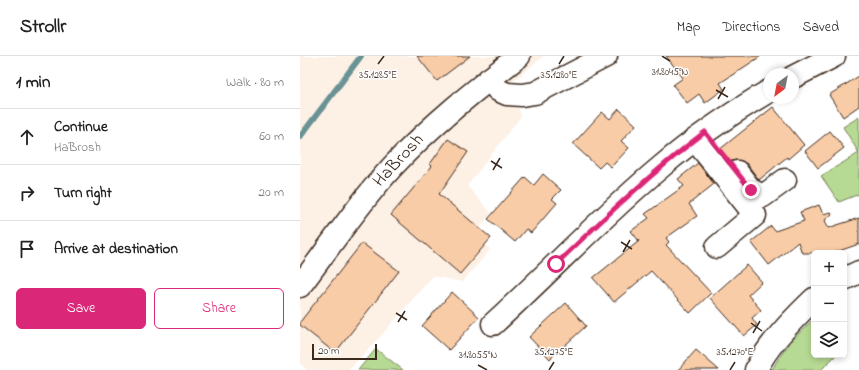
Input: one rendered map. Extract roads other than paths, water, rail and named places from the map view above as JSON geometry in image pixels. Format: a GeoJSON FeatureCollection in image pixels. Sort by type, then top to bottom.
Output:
{"type":"FeatureCollection","features":[{"type":"Feature","properties":{"kind":"street","name":"HaBrosh"},"geometry":{"type":"LineString","coordinates":[[300,286],[368,195],[393,166],[434,125],[519,56]]}},
{"type":"Feature","properties":{"kind":"street"},"geometry":{"type":"LineString","coordinates":[[490,79],[498,90],[507,94],[522,95],[535,93],[606,56]]}},
{"type":"Feature","properties":{"kind":"street"},"geometry":{"type":"LineString","coordinates":[[799,74],[834,56]]}},
{"type":"Feature","properties":{"kind":"street"},"geometry":{"type":"LineString","coordinates":[[493,324],[662,166],[700,136],[763,95]]}},
{"type":"Feature","properties":{"kind":"street"},"geometry":{"type":"LineString","coordinates":[[700,136],[751,190],[759,195],[763,196],[785,180]]}},
{"type":"Feature","properties":{"kind":"street"},"geometry":{"type":"LineString","coordinates":[[700,136],[755,215],[717,247]]}},
{"type":"Feature","properties":{"kind":"street"},"geometry":{"type":"LineString","coordinates":[[847,277],[859,272]]}},
{"type":"Feature","properties":{"kind":"street"},"geometry":{"type":"LineString","coordinates":[[756,370],[767,349],[811,302]]}},
{"type":"Feature","properties":{"kind":"waterway"},"geometry":{"type":"LineString","coordinates":[[300,137],[361,56]]}}]}
